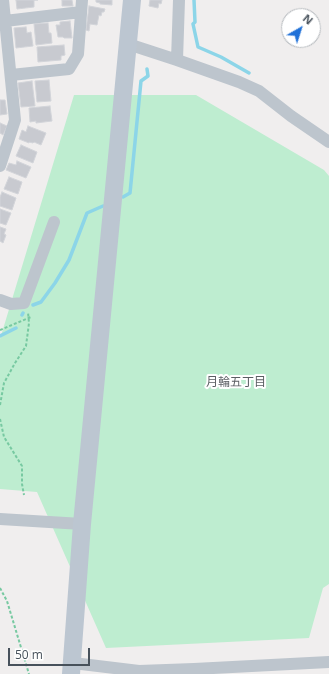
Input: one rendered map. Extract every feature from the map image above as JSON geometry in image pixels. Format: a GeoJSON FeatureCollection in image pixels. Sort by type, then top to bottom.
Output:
{"type":"FeatureCollection","features":[{"type":"Feature","properties":{"kind":"street"},"geometry":{"type":"LineString","coordinates":[[0,166],[15,120],[3,0]]}},
{"type":"Feature","properties":{"kind":"street"},"geometry":{"type":"LineString","coordinates":[[132,0],[82,524],[72,668],[139,671],[329,662]]}},
{"type":"Feature","properties":{"kind":"street"},"geometry":{"type":"LineString","coordinates":[[177,60],[179,0]]}},
{"type":"Feature","properties":{"kind":"street"},"geometry":{"type":"LineString","coordinates":[[5,21],[81,6],[78,54],[69,69],[11,75]]}},
{"type":"Feature","properties":{"kind":"street"},"geometry":{"type":"LineString","coordinates":[[128,44],[177,60],[259,91],[291,116],[329,142]]}},
{"type":"Feature","properties":{"kind":"street"},"geometry":{"type":"LineString","coordinates":[[0,300],[11,304],[24,303],[54,222]]}},
{"type":"Feature","properties":{"kind":"street"},"geometry":{"type":"LineString","coordinates":[[0,519],[82,524]]}},
{"type":"Feature","properties":{"kind":"path"},"geometry":{"type":"LineString","coordinates":[[0,404],[4,383],[26,346],[30,317],[28,306],[24,303]]}},
{"type":"Feature","properties":{"kind":"path"},"geometry":{"type":"LineString","coordinates":[[0,330],[30,317]]}},
{"type":"Feature","properties":{"kind":"path"},"geometry":{"type":"LineString","coordinates":[[0,419],[4,437],[22,466],[22,484],[24,495]]}},
{"type":"Feature","properties":{"kind":"path"},"geometry":{"type":"LineString","coordinates":[[0,588],[7,601],[29,674]]}},
{"type":"Feature","properties":{"kind":"green space"},"geometry":{"type":"Polygon","coordinates":[[[74,95],[196,95],[324,170],[329,176],[329,584],[323,588],[309,638],[106,648],[37,492],[0,489],[0,339],[74,95]]]}},
{"type":"Feature","properties":{"kind":"building"},"geometry":{"type":"Polygon","coordinates":[[[16,0],[34,0],[34,7],[17,9],[16,0]]]}},
{"type":"Feature","properties":{"kind":"building"},"geometry":{"type":"Polygon","coordinates":[[[62,0],[72,0],[73,6],[62,6],[62,0]]]}},
{"type":"Feature","properties":{"kind":"building"},"geometry":{"type":"Polygon","coordinates":[[[96,0],[112,0],[112,5],[100,4],[96,2],[96,0]]]}},
{"type":"Feature","properties":{"kind":"building"},"geometry":{"type":"Polygon","coordinates":[[[150,0],[162,0],[161,4],[159,3],[158,8],[149,6],[150,0]]]}},
{"type":"Feature","properties":{"kind":"building"},"geometry":{"type":"Polygon","coordinates":[[[89,6],[105,9],[101,16],[99,15],[97,25],[90,24],[89,31],[86,30],[89,6]]]}},
{"type":"Feature","properties":{"kind":"building"},"geometry":{"type":"Polygon","coordinates":[[[70,21],[72,38],[58,37],[56,25],[60,25],[60,22],[70,21]]]}},
{"type":"Feature","properties":{"kind":"building"},"geometry":{"type":"Polygon","coordinates":[[[48,23],[52,43],[36,45],[34,24],[48,23]]]}},
{"type":"Feature","properties":{"kind":"building"},"geometry":{"type":"Polygon","coordinates":[[[26,27],[27,33],[31,32],[33,46],[16,48],[14,28],[26,27]]]}},
{"type":"Feature","properties":{"kind":"building"},"geometry":{"type":"Polygon","coordinates":[[[64,45],[65,55],[61,56],[61,60],[38,62],[37,47],[64,45]]]}},
{"type":"Feature","properties":{"kind":"building"},"geometry":{"type":"Polygon","coordinates":[[[49,80],[51,101],[37,102],[35,81],[49,80]]]}},
{"type":"Feature","properties":{"kind":"building"},"geometry":{"type":"Polygon","coordinates":[[[32,81],[35,106],[21,107],[18,83],[32,81]]]}},
{"type":"Feature","properties":{"kind":"building"},"geometry":{"type":"Polygon","coordinates":[[[0,100],[5,100],[7,114],[0,115],[0,100]]]}},
{"type":"Feature","properties":{"kind":"building"},"geometry":{"type":"Polygon","coordinates":[[[50,106],[52,121],[36,123],[36,121],[30,122],[29,108],[50,106]]]}},
{"type":"Feature","properties":{"kind":"building"},"geometry":{"type":"Polygon","coordinates":[[[0,123],[7,126],[3,135],[0,133],[0,123]]]}},
{"type":"Feature","properties":{"kind":"building"},"geometry":{"type":"Polygon","coordinates":[[[28,126],[46,133],[41,145],[34,142],[29,143],[19,139],[22,130],[26,132],[28,126]]]}},
{"type":"Feature","properties":{"kind":"building"},"geometry":{"type":"Polygon","coordinates":[[[21,145],[37,152],[33,163],[16,156],[21,145]]]}},
{"type":"Feature","properties":{"kind":"building"},"geometry":{"type":"Polygon","coordinates":[[[17,161],[31,167],[26,178],[6,170],[9,163],[16,165],[17,161]]]}},
{"type":"Feature","properties":{"kind":"building"},"geometry":{"type":"Polygon","coordinates":[[[9,177],[22,182],[18,194],[4,189],[9,177]]]}},
{"type":"Feature","properties":{"kind":"building"},"geometry":{"type":"Polygon","coordinates":[[[2,192],[16,198],[12,210],[0,206],[0,197],[2,192]]]}},
{"type":"Feature","properties":{"kind":"building"},"geometry":{"type":"Polygon","coordinates":[[[0,209],[11,213],[6,225],[0,223],[0,209]]]}},
{"type":"Feature","properties":{"kind":"building"},"geometry":{"type":"Polygon","coordinates":[[[0,227],[6,229],[4,234],[6,235],[3,243],[0,241],[0,227]]]}},
{"type":"Feature","properties":{"kind":"waterway"},"geometry":{"type":"LineString","coordinates":[[194,0],[195,22],[193,24],[198,47],[221,57],[249,73]]}},
{"type":"Feature","properties":{"kind":"waterway"},"geometry":{"type":"LineString","coordinates":[[123,197],[130,193],[141,81],[148,76],[147,69]]}},
{"type":"Feature","properties":{"kind":"waterway"},"geometry":{"type":"LineString","coordinates":[[33,305],[41,302],[69,260],[87,213],[103,206]]}},
{"type":"Feature","properties":{"kind":"waterway"},"geometry":{"type":"LineString","coordinates":[[0,336],[16,328]]}},
{"type":"Feature","properties":{"kind":"district","name":"月輪五丁目"},"geometry":{"type":"Point","coordinates":[236,383]}}]}
